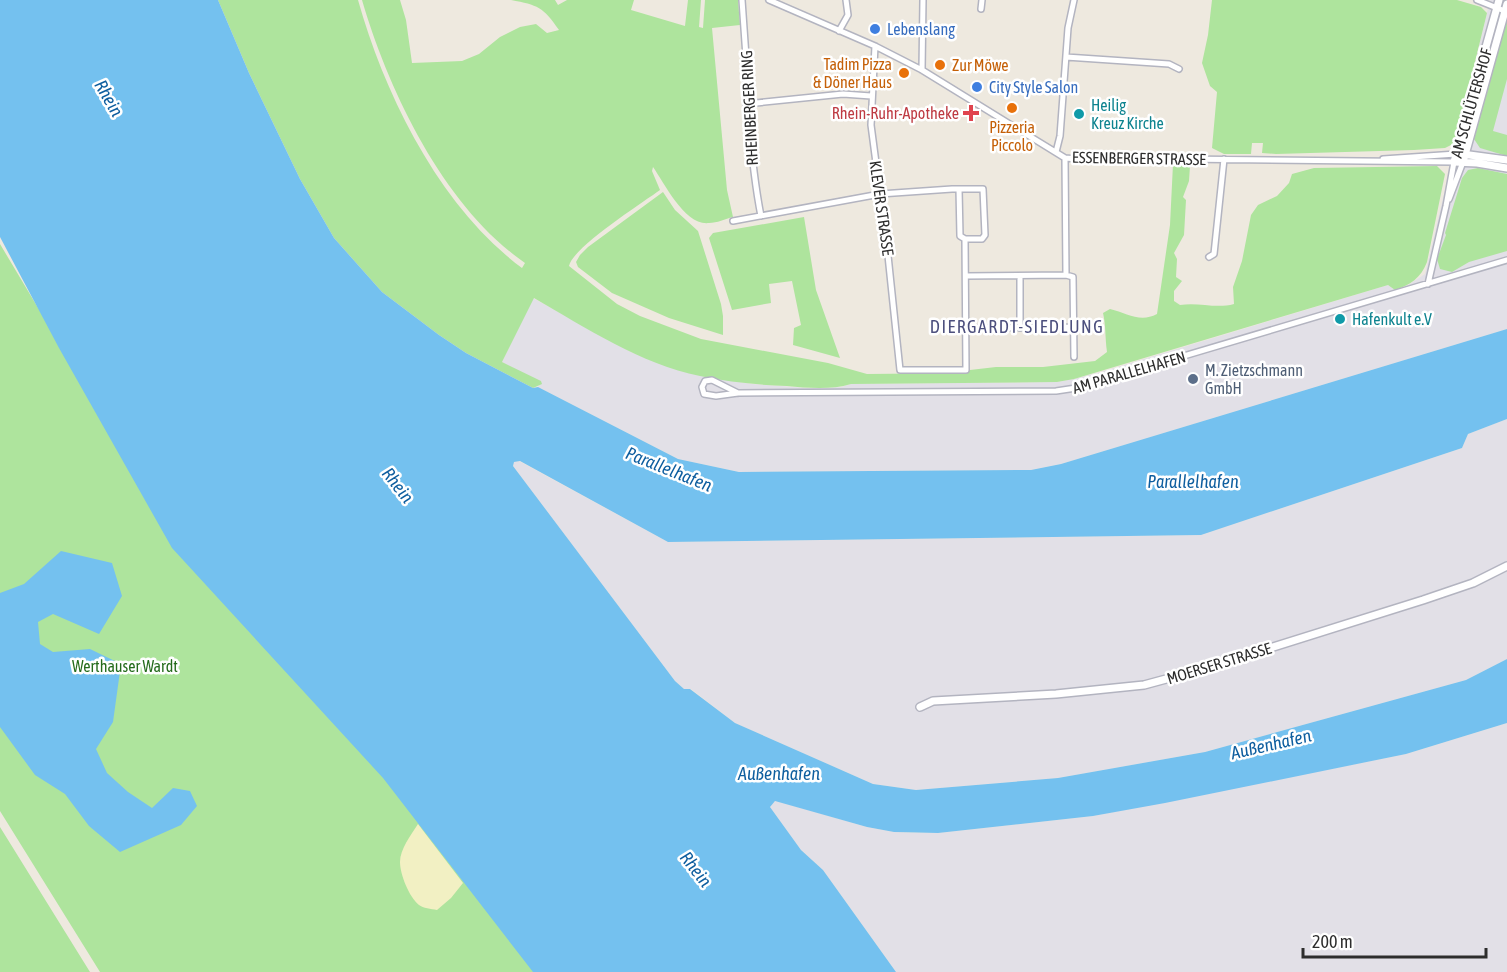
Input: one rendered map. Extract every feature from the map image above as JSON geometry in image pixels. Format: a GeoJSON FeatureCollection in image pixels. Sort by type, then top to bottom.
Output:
{"type":"FeatureCollection","features":[{"type":"Feature","properties":{"kind":"street","name":"RHEINBERGER RING"},"geometry":{"type":"LineString","coordinates":[[742,0],[746,35],[746,104],[754,179],[761,216]]}},
{"type":"Feature","properties":{"kind":"street","name":"ESSENBERGER STRASSE"},"geometry":{"type":"LineString","coordinates":[[769,0],[875,46],[922,70],[1065,158],[1454,162],[1465,158],[1507,160]]}},
{"type":"Feature","properties":{"kind":"street"},"geometry":{"type":"LineString","coordinates":[[839,31],[848,15],[846,0]]}},
{"type":"Feature","properties":{"kind":"street"},"geometry":{"type":"LineString","coordinates":[[922,70],[923,0]]}},
{"type":"Feature","properties":{"kind":"street"},"geometry":{"type":"LineString","coordinates":[[981,0],[981,9]]}},
{"type":"Feature","properties":{"kind":"street"},"geometry":{"type":"LineString","coordinates":[[1056,152],[1060,136],[1068,28],[1074,0]]}},
{"type":"Feature","properties":{"kind":"street"},"geometry":{"type":"LineString","coordinates":[[1477,0],[1497,9]]}},
{"type":"Feature","properties":{"kind":"street","name":"AM SCHLÜTERSHOF"},"geometry":{"type":"LineString","coordinates":[[1428,284],[1456,154],[1497,9],[1505,5]]}},
{"type":"Feature","properties":{"kind":"street","name":"AM SCHLÜTERSHOF"},"geometry":{"type":"LineString","coordinates":[[1446,207],[1465,158],[1505,5]]}},
{"type":"Feature","properties":{"kind":"street","name":"KLEVER STRASSE"},"geometry":{"type":"LineString","coordinates":[[875,46],[871,125],[900,370],[966,370],[966,328]]}},
{"type":"Feature","properties":{"kind":"street"},"geometry":{"type":"LineString","coordinates":[[1066,57],[1169,64],[1179,69]]}},
{"type":"Feature","properties":{"kind":"street"},"geometry":{"type":"LineString","coordinates":[[746,104],[843,94],[871,96]]}},
{"type":"Feature","properties":{"kind":"street","name":"ESSENBERGER STRASSE"},"geometry":{"type":"LineString","coordinates":[[1360,161],[1400,156],[1456,154],[1507,168]]}},
{"type":"Feature","properties":{"kind":"street"},"geometry":{"type":"LineString","coordinates":[[1065,158],[1066,275]]}},
{"type":"Feature","properties":{"kind":"street","name":"ESSENBERGER STRASSE"},"geometry":{"type":"LineString","coordinates":[[1209,258],[1214,254],[1224,159]]}},
{"type":"Feature","properties":{"kind":"street"},"geometry":{"type":"LineString","coordinates":[[734,221],[880,194],[959,189],[980,188],[985,192],[985,235],[981,238],[965,239],[960,236],[959,189]]}},
{"type":"Feature","properties":{"kind":"street"},"geometry":{"type":"LineString","coordinates":[[965,239],[966,328],[1073,327]]}},
{"type":"Feature","properties":{"kind":"street","name":"AM PARALLELHAFEN"},"geometry":{"type":"LineString","coordinates":[[738,393],[712,380],[705,381],[702,387],[706,395],[726,396],[738,393],[1056,391],[1076,388],[1507,260]]}},
{"type":"Feature","properties":{"kind":"street"},"geometry":{"type":"LineString","coordinates":[[966,276],[1066,275],[1073,278],[1074,357]]}},
{"type":"Feature","properties":{"kind":"street"},"geometry":{"type":"LineString","coordinates":[[1020,276],[1020,328]]}},
{"type":"Feature","properties":{"kind":"street","name":"MOERSER STRASSE"},"geometry":{"type":"LineString","coordinates":[[920,707],[933,700],[1056,694],[1144,685],[1203,669],[1422,600],[1473,583],[1507,566]]}},
{"type":"Feature","properties":{"kind":"shaded area"},"geometry":{"type":"Polygon","coordinates":[[[1490,0],[1507,0],[1507,329],[1061,464],[1031,470],[739,472],[678,459],[538,387],[539,385],[502,362],[533,298],[631,352],[666,366],[713,378],[752,384],[809,388],[841,387],[851,384],[1057,382],[1101,372],[1388,285],[1395,290],[1425,274],[1490,0]]]}},
{"type":"Feature","properties":{"kind":"shaded area"},"geometry":{"type":"Polygon","coordinates":[[[1507,419],[1507,659],[1466,680],[1205,752],[1058,778],[916,790],[873,784],[735,723],[691,689],[684,689],[675,681],[513,466],[514,462],[519,461],[668,542],[1201,535],[1462,448],[1468,434],[1507,419]]]}},
{"type":"Feature","properties":{"kind":"shaded area"},"geometry":{"type":"Polygon","coordinates":[[[1507,723],[1507,972],[896,972],[823,870],[801,850],[770,807],[773,802],[777,801],[867,827],[915,833],[938,833],[1093,816],[1406,754],[1507,723]]]}},
{"type":"Feature","properties":{"kind":"green space"},"geometry":{"type":"Polygon","coordinates":[[[218,0],[358,0],[383,74],[419,147],[441,182],[466,214],[493,243],[522,268],[525,263],[496,239],[469,211],[423,145],[387,72],[362,0],[400,0],[406,20],[412,63],[462,61],[479,54],[500,37],[520,27],[536,24],[547,33],[559,30],[549,16],[539,8],[511,0],[555,0],[558,5],[567,0],[634,0],[631,10],[685,26],[688,0],[701,0],[699,27],[703,28],[705,0],[738,0],[740,25],[712,28],[727,190],[733,217],[709,223],[692,218],[677,202],[653,167],[652,171],[660,190],[594,237],[573,258],[569,266],[617,304],[640,316],[701,339],[828,363],[867,374],[966,373],[970,370],[996,367],[1043,367],[1095,361],[1107,352],[1103,313],[1110,309],[1145,318],[1157,314],[1170,225],[1173,164],[1190,166],[1189,181],[1183,197],[1186,200],[1184,235],[1174,253],[1177,259],[1176,277],[1182,281],[1174,291],[1174,301],[1180,305],[1234,304],[1233,287],[1242,261],[1251,215],[1258,205],[1277,196],[1289,183],[1292,174],[1314,168],[1437,166],[1445,174],[1425,268],[1418,277],[1405,286],[1395,290],[1388,285],[1074,379],[1057,382],[851,384],[819,388],[721,380],[678,370],[635,354],[534,298],[502,362],[541,381],[542,384],[533,388],[466,353],[439,335],[382,292],[334,238],[300,179],[249,73],[218,0]]]}},
{"type":"Feature","properties":{"kind":"green space"},"geometry":{"type":"Polygon","coordinates":[[[1212,0],[1457,0],[1481,7],[1487,13],[1455,143],[1445,148],[1414,150],[1276,154],[1262,153],[1263,143],[1252,143],[1251,154],[1224,154],[1212,148],[1217,92],[1210,86],[1202,63],[1212,0]]]}},
{"type":"Feature","properties":{"kind":"green space"},"geometry":{"type":"Polygon","coordinates":[[[1507,19],[1507,79],[1493,131],[1507,135],[1507,156],[1480,148],[1474,139],[1507,19]]]}},
{"type":"Feature","properties":{"kind":"green space"},"geometry":{"type":"Polygon","coordinates":[[[1478,168],[1507,174],[1507,251],[1469,262],[1452,272],[1440,269],[1437,259],[1462,178],[1468,170],[1478,168]]]}},
{"type":"Feature","properties":{"kind":"green space"},"geometry":{"type":"Polygon","coordinates":[[[663,192],[675,210],[698,231],[721,304],[723,335],[669,318],[612,293],[578,267],[576,262],[588,247],[663,192]]]}},
{"type":"Feature","properties":{"kind":"green space"},"geometry":{"type":"Polygon","coordinates":[[[804,217],[816,290],[840,358],[793,345],[794,328],[801,325],[792,281],[769,284],[771,303],[732,310],[709,238],[713,233],[804,217]]]}},
{"type":"Feature","properties":{"kind":"green space","name":"Werthauser Wardt"},"geometry":{"type":"Polygon","coordinates":[[[0,244],[87,390],[303,679],[544,972],[100,972],[0,811],[0,244]]]}},
{"type":"Feature","properties":{"kind":"green space"},"geometry":{"type":"Polygon","coordinates":[[[0,827],[90,972],[0,972],[0,827]]]}},
{"type":"Feature","properties":{"kind":"sand"},"geometry":{"type":"Polygon","coordinates":[[[418,824],[463,883],[437,910],[423,907],[415,901],[402,873],[400,862],[402,852],[418,824]]]}},
{"type":"Feature","properties":{"kind":"water"},"geometry":{"type":"Polygon","coordinates":[[[0,0],[218,0],[249,73],[300,179],[334,238],[382,292],[466,353],[678,459],[739,472],[1031,470],[1061,464],[1507,329],[1507,419],[1468,434],[1462,448],[1201,535],[668,542],[520,461],[514,462],[513,466],[675,681],[684,689],[690,689],[735,723],[873,784],[916,790],[1058,778],[1205,752],[1466,680],[1507,659],[1507,723],[1406,754],[1165,803],[1093,816],[938,833],[894,832],[867,827],[775,801],[770,807],[801,850],[823,870],[896,972],[533,972],[383,778],[172,548],[59,348],[0,237],[0,0]]]}},
{"type":"Feature","properties":{"kind":"water"},"geometry":{"type":"Polygon","coordinates":[[[61,551],[112,563],[122,596],[99,634],[53,614],[38,622],[40,644],[53,652],[90,649],[121,664],[113,722],[96,749],[107,773],[128,792],[152,808],[173,788],[190,791],[197,806],[181,825],[120,852],[89,826],[65,794],[35,775],[0,727],[0,593],[24,584],[61,551]]]}},
{"type":"Feature","properties":{"kind":"place","name":"Lebenslang"},"geometry":{"type":"Point","coordinates":[875,29]}},
{"type":"Feature","properties":{"kind":"place","name":"Zur Möwe"},"geometry":{"type":"Point","coordinates":[940,65]}},
{"type":"Feature","properties":{"kind":"place","name":"Tadim Pizza & Döner Haus"},"geometry":{"type":"Point","coordinates":[904,73]}},
{"type":"Feature","properties":{"kind":"place","name":"City Style Salon"},"geometry":{"type":"Point","coordinates":[977,87]}},
{"type":"Feature","properties":{"kind":"place","name":"Pizzeria Piccolo"},"geometry":{"type":"Point","coordinates":[1012,108]}},
{"type":"Feature","properties":{"kind":"place","name":"Rhein-Ruhr-Apotheke"},"geometry":{"type":"Point","coordinates":[971,113]}},
{"type":"Feature","properties":{"kind":"place","name":"Heilig Kreuz Kirche"},"geometry":{"type":"Point","coordinates":[1079,114]}},
{"type":"Feature","properties":{"kind":"place","name":"Hafenkult e.V"},"geometry":{"type":"Point","coordinates":[1340,319]}},
{"type":"Feature","properties":{"kind":"place","name":"M. Zietzschmann GmbH"},"geometry":{"type":"Point","coordinates":[1193,379]}},
{"type":"Feature","properties":{"kind":"district","name":"DIERGARDT-SIEDLUNG"},"geometry":{"type":"Point","coordinates":[1017,326]}},
{"type":"Feature","properties":{"kind":"water label","name":"Rhein"},"geometry":{"type":"Point","coordinates":[109,98]}},
{"type":"Feature","properties":{"kind":"water label","name":"Parallelhafen"},"geometry":{"type":"Point","coordinates":[669,469]}},
{"type":"Feature","properties":{"kind":"water label","name":"Parallelhafen"},"geometry":{"type":"Point","coordinates":[1193,481]}},
{"type":"Feature","properties":{"kind":"water label","name":"Rhein"},"geometry":{"type":"Point","coordinates":[398,485]}},
{"type":"Feature","properties":{"kind":"water label","name":"Außenhafen"},"geometry":{"type":"Point","coordinates":[1271,744]}},
{"type":"Feature","properties":{"kind":"water label","name":"Außenhafen"},"geometry":{"type":"Point","coordinates":[779,773]}},
{"type":"Feature","properties":{"kind":"water label","name":"Rhein"},"geometry":{"type":"Point","coordinates":[696,869]}}]}
